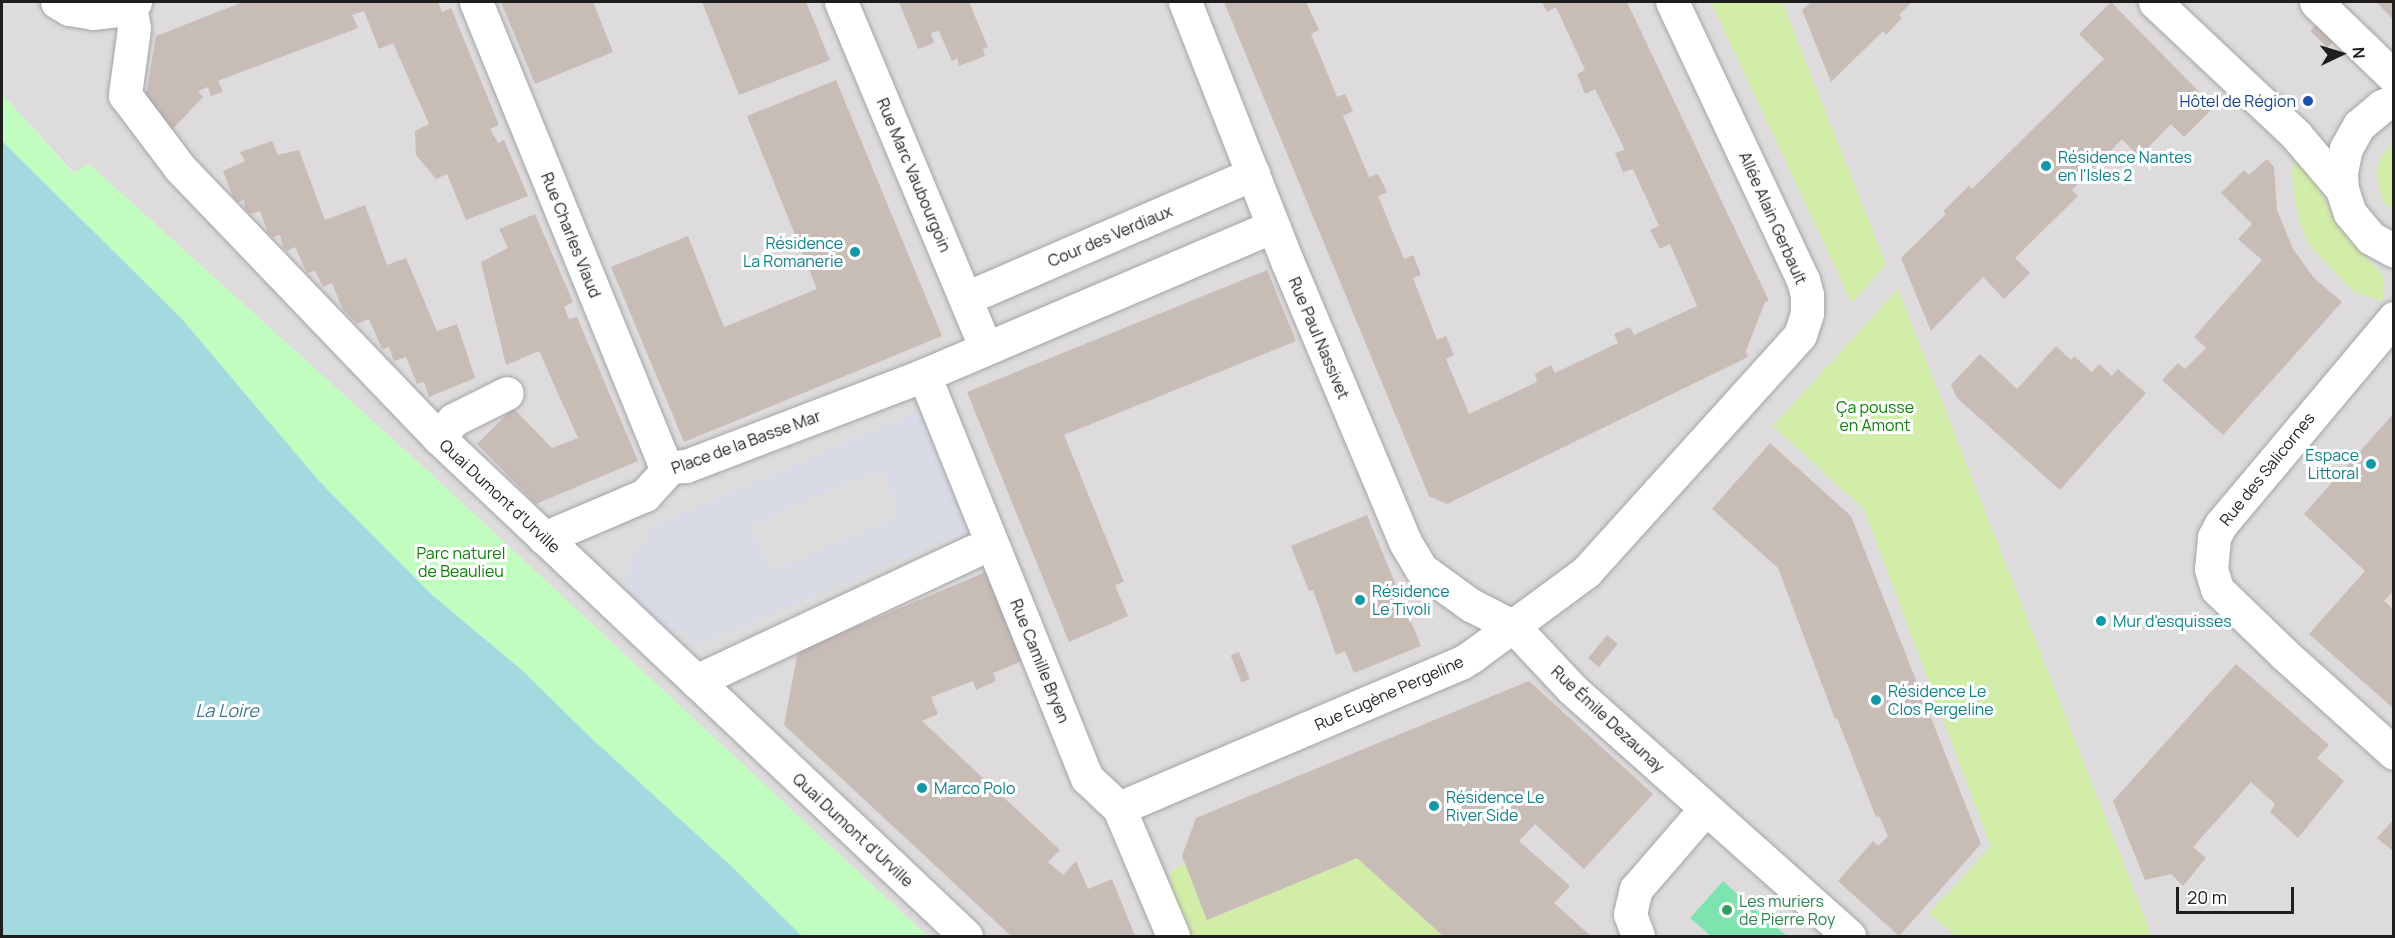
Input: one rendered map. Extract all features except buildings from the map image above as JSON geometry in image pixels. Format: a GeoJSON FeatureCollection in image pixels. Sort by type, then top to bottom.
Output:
{"type":"FeatureCollection","features":[{"type":"Feature","properties":{"kind":"street"},"geometry":{"type":"LineString","coordinates":[[57,2],[69,9],[93,13],[119,10],[133,3]]}},
{"type":"Feature","properties":{"kind":"street","name":"Rue Charles Viaud"},"geometry":{"type":"LineString","coordinates":[[476,2],[663,461],[669,467]]}},
{"type":"Feature","properties":{"kind":"street","name":"Rue Marc Vaubourgoin"},"geometry":{"type":"LineString","coordinates":[[841,2],[986,348]]}},
{"type":"Feature","properties":{"kind":"street","name":"Rue Paul Nassivet"},"geometry":{"type":"LineString","coordinates":[[1185,2],[1273,226],[1405,542],[1421,568],[1471,605],[1514,627]]}},
{"type":"Feature","properties":{"kind":"street","name":"Allée Alain Gerbault"},"geometry":{"type":"LineString","coordinates":[[1672,2],[1796,263],[1807,295],[1807,313],[1800,335],[1724,419]]}},
{"type":"Feature","properties":{"kind":"street"},"geometry":{"type":"LineString","coordinates":[[2155,2],[2296,135],[2342,189]]}},
{"type":"Feature","properties":{"kind":"street"},"geometry":{"type":"LineString","coordinates":[[2316,2],[2394,77]]}},
{"type":"Feature","properties":{"kind":"street","name":"Quai Dumont d'Urville"},"geometry":{"type":"LineString","coordinates":[[133,3],[134,28],[125,95],[180,168],[439,438],[966,936]]}},
{"type":"Feature","properties":{"kind":"street"},"geometry":{"type":"LineString","coordinates":[[2394,101],[2371,114],[2350,138],[2344,154],[2342,189],[2350,213],[2359,227],[2371,238],[2394,251]]}},
{"type":"Feature","properties":{"kind":"street","name":"Cour des Verdiaux"},"geometry":{"type":"LineString","coordinates":[[966,298],[1253,174]]}},
{"type":"Feature","properties":{"kind":"street"},"geometry":{"type":"LineString","coordinates":[[924,375],[1273,226]]}},
{"type":"Feature","properties":{"kind":"street","name":"Rue des Salicornes"},"geometry":{"type":"LineString","coordinates":[[2394,318],[2267,466],[2221,524],[2214,537],[2211,569],[2217,589],[2284,654],[2394,753]]}},
{"type":"Feature","properties":{"kind":"street","name":"Place de la Basse Mar"},"geometry":{"type":"LineString","coordinates":[[544,538],[645,495],[669,467],[686,466],[924,375]]}},
{"type":"Feature","properties":{"kind":"street","name":"Rue Camille Bryen"},"geometry":{"type":"LineString","coordinates":[[924,375],[1087,778],[1119,808],[1173,936]]}},
{"type":"Feature","properties":{"kind":"street"},"geometry":{"type":"LineString","coordinates":[[439,438],[453,420],[507,393]]}},
{"type":"Feature","properties":{"kind":"street","name":"Rue Eugène Pergeline"},"geometry":{"type":"LineString","coordinates":[[1119,808],[1461,663],[1514,627],[1586,572],[1724,419]]}},
{"type":"Feature","properties":{"kind":"street"},"geometry":{"type":"LineString","coordinates":[[696,681],[973,552]]}},
{"type":"Feature","properties":{"kind":"street","name":"Rue Émile Dezaunay"},"geometry":{"type":"LineString","coordinates":[[1514,627],[1572,689],[1849,936]]}},
{"type":"Feature","properties":{"kind":"street"},"geometry":{"type":"LineString","coordinates":[[1638,936],[1630,914],[1636,889],[1705,809]]}},
{"type":"Feature","properties":{"kind":"shaded area"},"geometry":{"type":"Polygon","coordinates":[[[2,2],[2393,2],[2393,936],[927,936],[430,473],[89,164],[74,173],[2,94],[2,2]]]}},
{"type":"Feature","properties":{"kind":"shaded area"},"geometry":{"type":"Polygon","coordinates":[[[922,410],[970,530],[693,647],[687,630],[670,630],[653,624],[630,599],[626,582],[628,564],[637,549],[649,537],[645,529],[922,410]],[[882,469],[751,525],[770,571],[900,516],[882,469]]]}},
{"type":"Feature","properties":{"kind":"green space"},"geometry":{"type":"Polygon","coordinates":[[[1711,2],[1782,2],[1886,264],[1852,303],[1711,2]]]}},
{"type":"Feature","properties":{"kind":"green space","name":"Parc naturel de Beaulieu"},"geometry":{"type":"Polygon","coordinates":[[[2,94],[73,173],[89,164],[430,473],[927,936],[802,936],[730,865],[589,736],[522,670],[431,594],[320,482],[181,318],[2,141],[2,94]]]}},
{"type":"Feature","properties":{"kind":"green space"},"geometry":{"type":"Polygon","coordinates":[[[2393,142],[2393,211],[2382,200],[2376,171],[2381,157],[2393,142]]]}},
{"type":"Feature","properties":{"kind":"green space"},"geometry":{"type":"Polygon","coordinates":[[[2295,157],[2317,185],[2338,228],[2381,273],[2384,282],[2383,301],[2354,292],[2309,245],[2300,223],[2295,199],[2292,174],[2295,157]]]}},
{"type":"Feature","properties":{"kind":"green space","name":"Ça pousse en Amont"},"geometry":{"type":"Polygon","coordinates":[[[1898,289],[2152,936],[1956,936],[1929,913],[1991,847],[1864,509],[1773,426],[1898,289]]]}},
{"type":"Feature","properties":{"kind":"green space"},"geometry":{"type":"Polygon","coordinates":[[[1357,858],[1443,936],[1185,936],[1165,886],[1172,884],[1170,872],[1185,863],[1207,920],[1357,858]]]}},
{"type":"Feature","properties":{"kind":"green space","name":"Les muriers de Pierre Roy"},"geometry":{"type":"Polygon","coordinates":[[[1723,881],[1787,936],[1711,936],[1690,918],[1723,881]]]}},
{"type":"Feature","properties":{"kind":"water","name":"La Loire"},"geometry":{"type":"Polygon","coordinates":[[[2,141],[181,318],[320,482],[431,594],[522,670],[589,736],[730,865],[802,936],[2,936],[2,141]]]}},
{"type":"Feature","properties":{"kind":"place","name":"Hôtel de Région"},"geometry":{"type":"Point","coordinates":[2308,101]}},
{"type":"Feature","properties":{"kind":"place","name":"Résidence Nantes en l'Isles 2"},"geometry":{"type":"Point","coordinates":[2046,166]}},
{"type":"Feature","properties":{"kind":"place","name":"Résidence La Romanerie"},"geometry":{"type":"Point","coordinates":[855,252]}},
{"type":"Feature","properties":{"kind":"place","name":"Espace Littoral"},"geometry":{"type":"Point","coordinates":[2371,464]}},
{"type":"Feature","properties":{"kind":"place","name":"Résidence Le Tivoli"},"geometry":{"type":"Point","coordinates":[1360,600]}},
{"type":"Feature","properties":{"kind":"place","name":"Mur d'esquisses"},"geometry":{"type":"Point","coordinates":[2101,621]}},
{"type":"Feature","properties":{"kind":"place","name":"Résidence Le Clos Pergeline"},"geometry":{"type":"Point","coordinates":[1876,700]}},
{"type":"Feature","properties":{"kind":"place","name":"Marco Polo"},"geometry":{"type":"Point","coordinates":[922,788]}},
{"type":"Feature","properties":{"kind":"place","name":"Résidence Le River Side"},"geometry":{"type":"Point","coordinates":[1434,806]}},
{"type":"Feature","properties":{"kind":"place","name":"Les muriers de Pierre Roy"},"geometry":{"type":"Point","coordinates":[1727,910]}}]}
